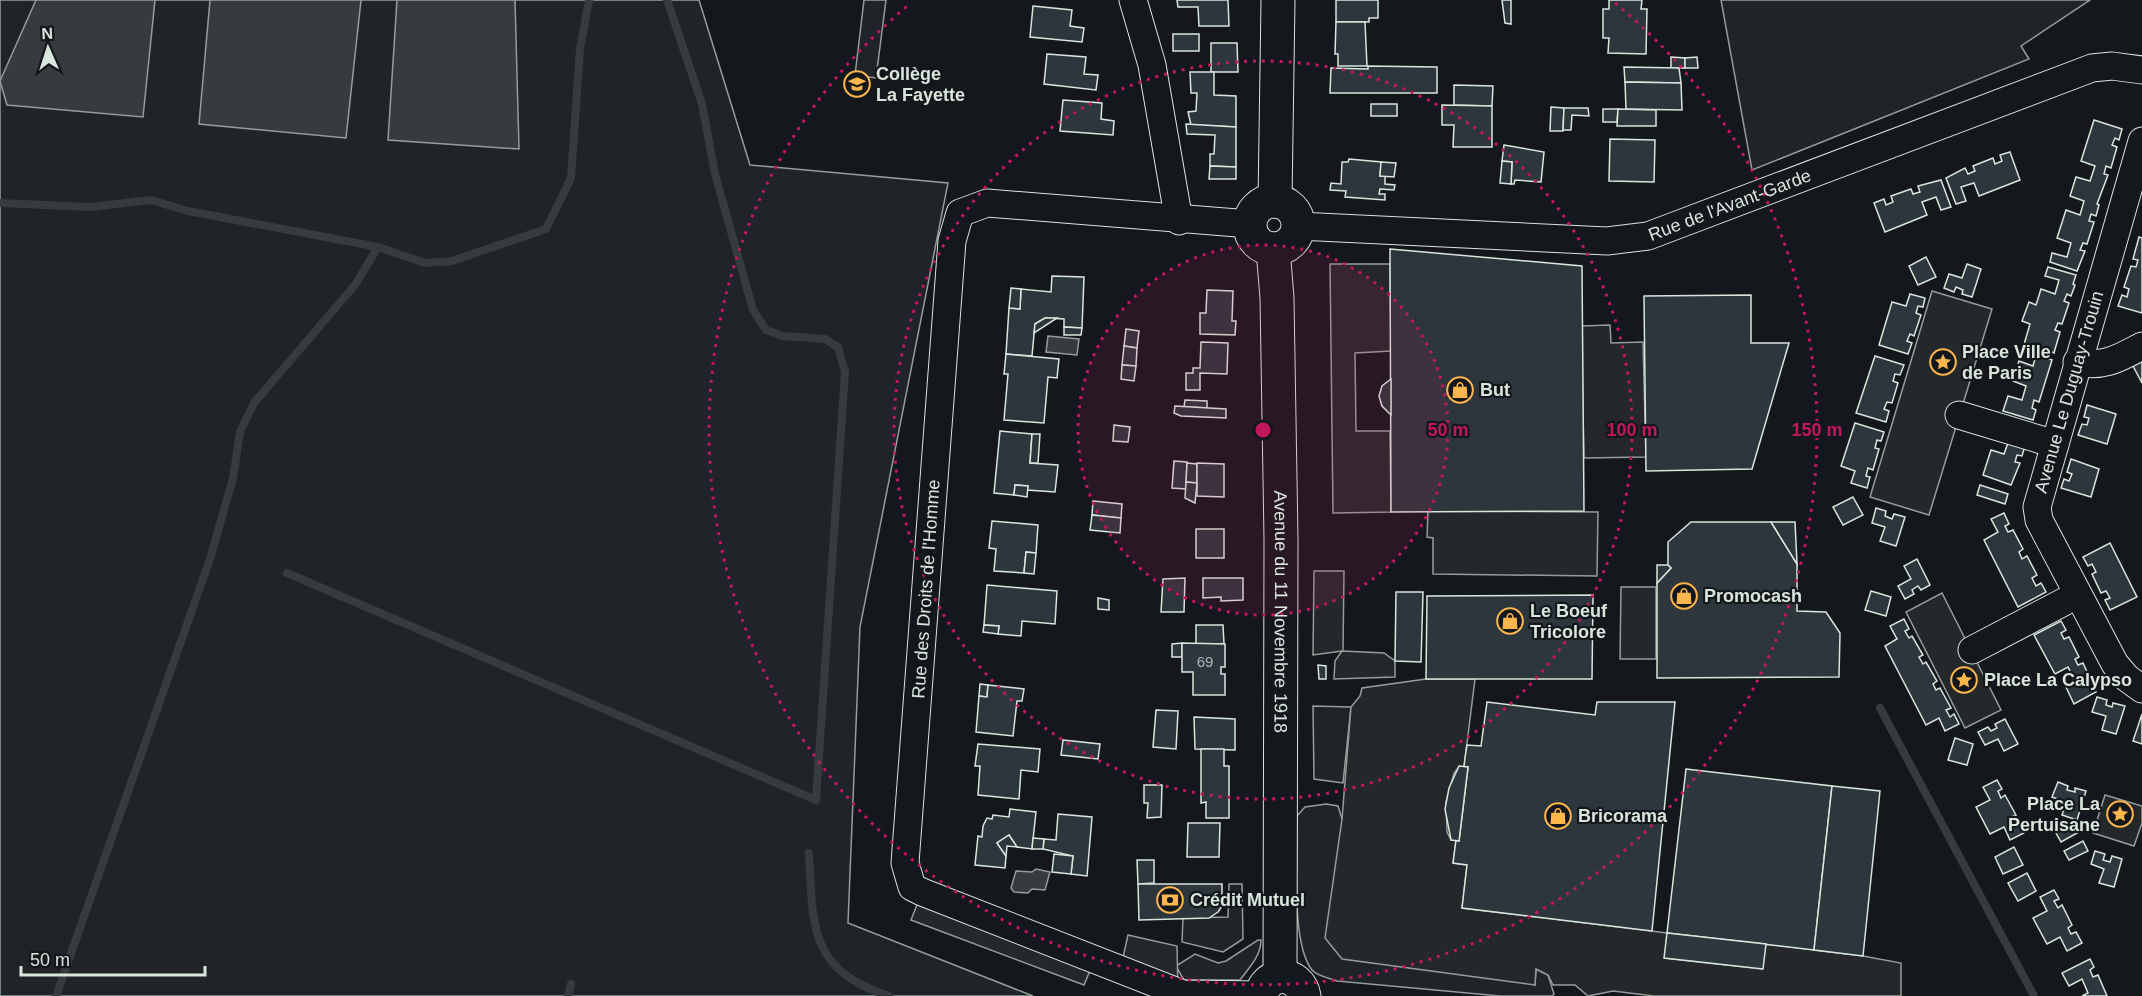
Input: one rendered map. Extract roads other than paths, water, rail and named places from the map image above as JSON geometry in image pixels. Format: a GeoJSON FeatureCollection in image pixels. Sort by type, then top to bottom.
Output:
{"type":"FeatureCollection","features":[{"type":"Feature","properties":{"kind":"main road"},"geometry":{"type":"LineString","coordinates":[[1275,201],[1278,0]]}},
{"type":"Feature","properties":{"kind":"main road"},"geometry":{"type":"LineString","coordinates":[[1275,201],[1289,206],[1294,211],[1298,226],[1293,240],[1273,249],[1257,242],[1250,224],[1255,210],[1267,202],[1275,201]]}},
{"type":"Feature","properties":{"kind":"main road","name":"Avenue du 11 Novembre 1918"},"geometry":{"type":"LineString","coordinates":[[1273,249],[1277,298],[1286,992]]}},
{"type":"Feature","properties":{"kind":"street"},"geometry":{"type":"LineString","coordinates":[[1132,0],[1152,65],[1179,220]]}},
{"type":"Feature","properties":{"kind":"street","name":"Rue de l'Avant-Garde"},"geometry":{"type":"LineString","coordinates":[[1298,226],[1607,241],[1648,236],[2092,68],[2112,66],[2142,70]]}},
{"type":"Feature","properties":{"kind":"street","name":"Avenue Le Duguay-Trouin"},"geometry":{"type":"LineString","coordinates":[[2142,141],[2037,507],[2039,520],[2115,664],[2127,678],[2142,689]]}},
{"type":"Feature","properties":{"kind":"street","name":"Rue des Droits de l'Homme"},"geometry":{"type":"LineString","coordinates":[[1250,224],[987,203],[960,213],[952,241],[905,863],[912,887],[922,892],[1106,966],[1183,994],[1286,992]]}},
{"type":"Feature","properties":{"kind":"street"},"geometry":{"type":"LineString","coordinates":[[2077,362],[2098,365],[2109,363],[2142,346]]}},
{"type":"Feature","properties":{"kind":"street"},"geometry":{"type":"LineString","coordinates":[[1959,415],[2055,444]]}},
{"type":"Feature","properties":{"kind":"street"},"geometry":{"type":"LineString","coordinates":[[1972,650],[2077,595]]}},
{"type":"Feature","properties":{"kind":"waterway"},"geometry":{"type":"LineString","coordinates":[[0,203],[90,207],[151,200],[188,211],[378,247],[425,263],[452,261],[546,229],[571,178],[580,49],[589,0]]}},
{"type":"Feature","properties":{"kind":"waterway"},"geometry":{"type":"LineString","coordinates":[[287,573],[816,800],[845,372],[838,347],[825,339],[782,336],[766,330],[753,310],[715,174],[702,104],[667,0]]}},
{"type":"Feature","properties":{"kind":"waterway"},"geometry":{"type":"LineString","coordinates":[[56,996],[210,559],[233,478],[240,432],[254,403],[355,285],[378,247]]}},
{"type":"Feature","properties":{"kind":"waterway"},"geometry":{"type":"LineString","coordinates":[[1880,708],[2034,996]]}},
{"type":"Feature","properties":{"kind":"waterway"},"geometry":{"type":"LineString","coordinates":[[809,853],[812,902],[820,942],[829,958],[843,973],[862,985],[889,996]]}},
{"type":"Feature","properties":{"kind":"waterway"},"geometry":{"type":"LineString","coordinates":[[568,996],[571,984]]}},
{"type":"Feature","properties":{"kind":"place","name":"Collège La Fayette"},"geometry":{"type":"Point","coordinates":[857,84]}},
{"type":"Feature","properties":{"kind":"place","name":"Place Ville de Paris"},"geometry":{"type":"Point","coordinates":[1943,362]}},
{"type":"Feature","properties":{"kind":"place","name":"But"},"geometry":{"type":"Point","coordinates":[1460,390]}},
{"type":"Feature","properties":{"kind":"place","name":"Promocash"},"geometry":{"type":"Point","coordinates":[1684,596]}},
{"type":"Feature","properties":{"kind":"place","name":"Le Boeuf Tricolore"},"geometry":{"type":"Point","coordinates":[1510,621]}},
{"type":"Feature","properties":{"kind":"place","name":"Place La Calypso"},"geometry":{"type":"Point","coordinates":[1964,680]}},
{"type":"Feature","properties":{"kind":"place","name":"Place La Pertuisane"},"geometry":{"type":"Point","coordinates":[2120,814]}},
{"type":"Feature","properties":{"kind":"place","name":"Bricorama"},"geometry":{"type":"Point","coordinates":[1558,816]}},
{"type":"Feature","properties":{"kind":"place","name":"Crédit Mutuel"},"geometry":{"type":"Point","coordinates":[1170,900]}}]}
